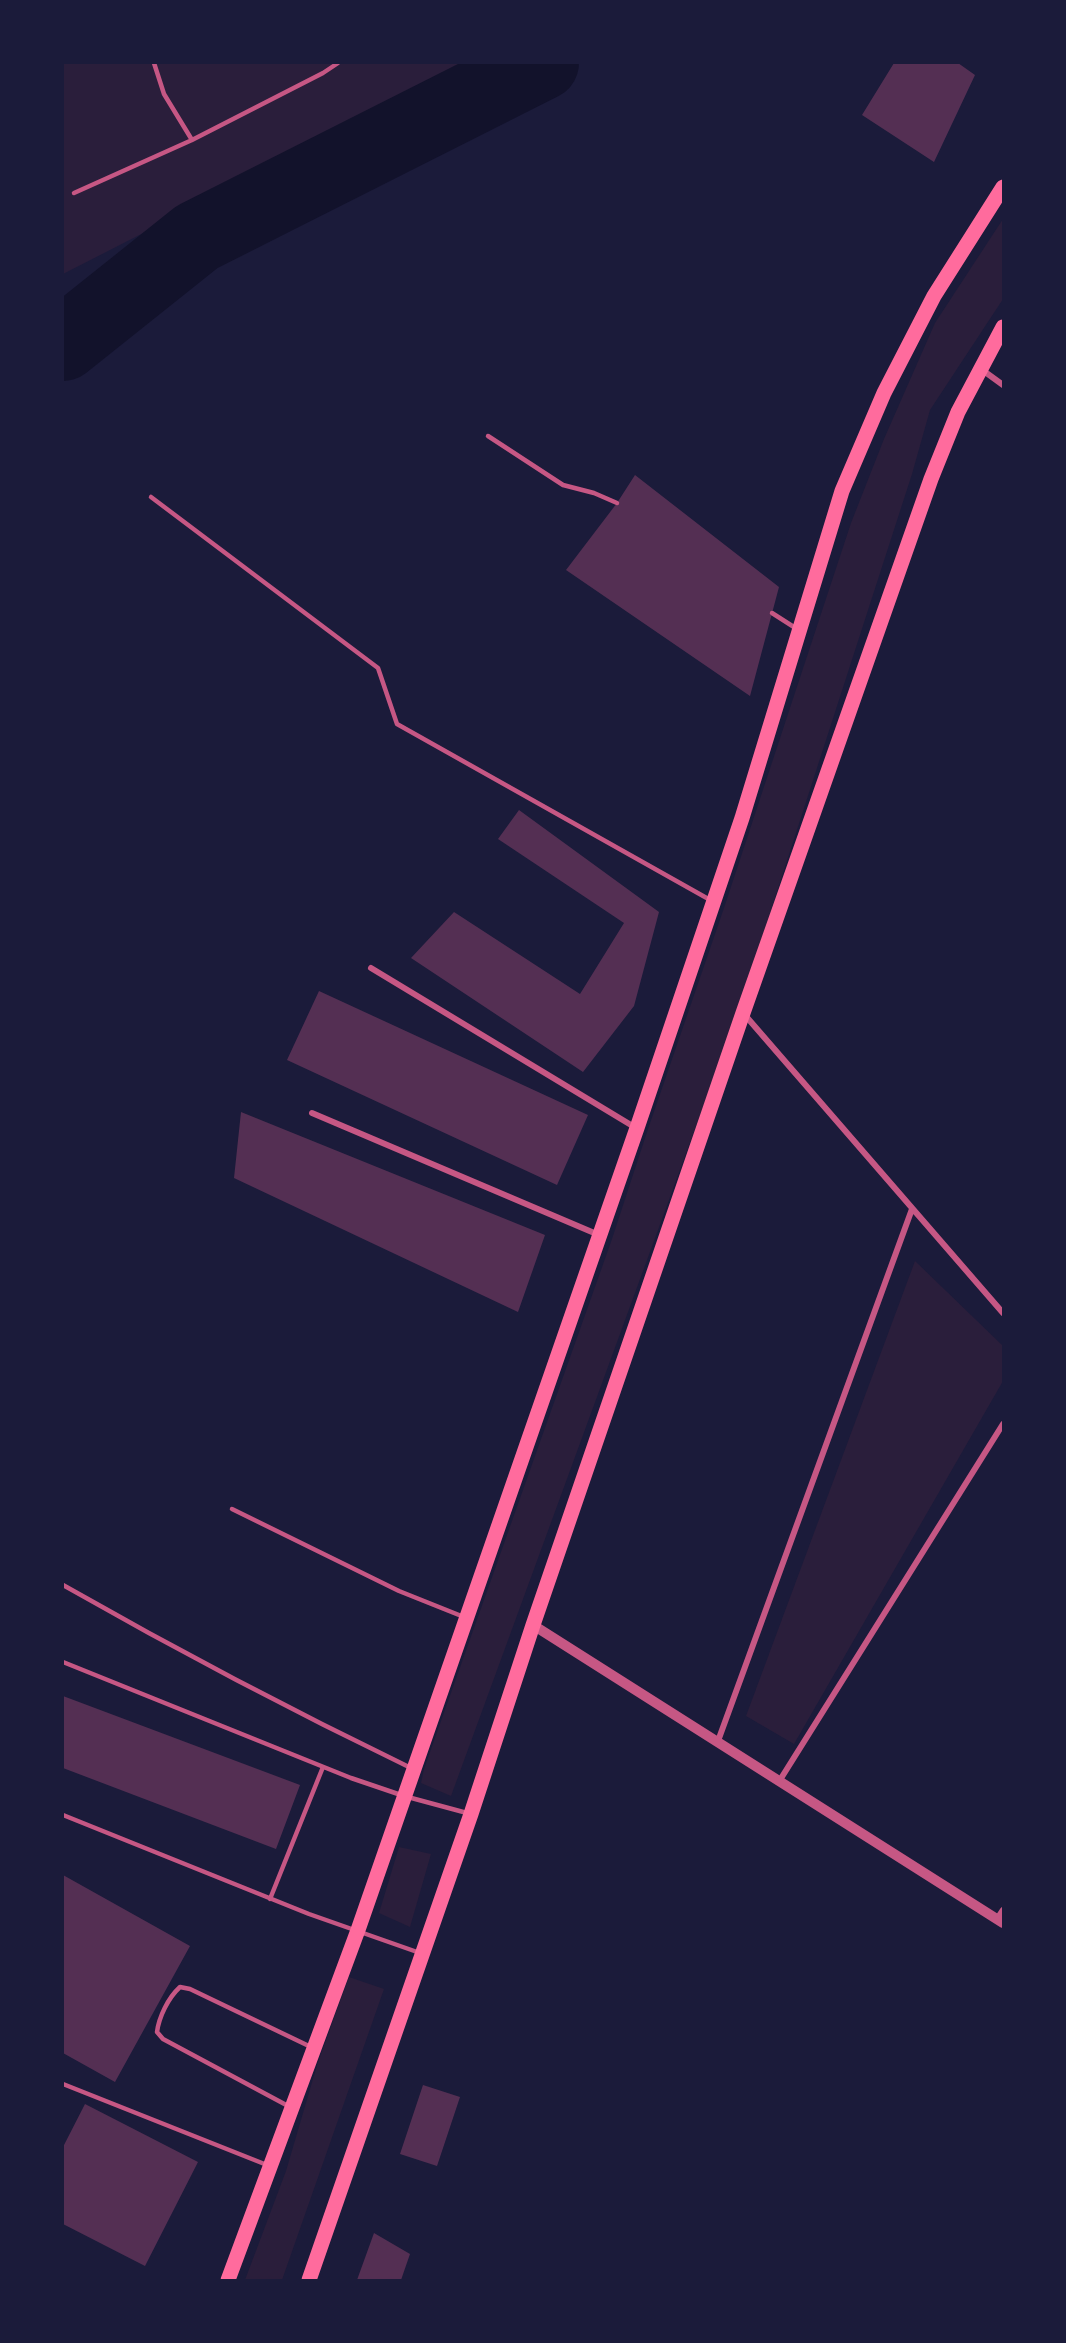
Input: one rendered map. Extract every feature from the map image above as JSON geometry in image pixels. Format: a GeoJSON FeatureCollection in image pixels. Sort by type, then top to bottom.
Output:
{"type":"FeatureCollection","features":[{"type":"Feature","properties":{"kind":"main road"},"geometry":{"type":"LineString","coordinates":[[228,2280],[268,2166],[358,1930],[637,1128],[742,818],[842,490],[884,393],[934,296],[1003,187]]}},
{"type":"Feature","properties":{"kind":"main road"},"geometry":{"type":"LineString","coordinates":[[309,2280],[471,1814],[533,1625],[743,1013],[930,479],[958,412],[1003,327]]}},
{"type":"Feature","properties":{"kind":"street"},"geometry":{"type":"LineString","coordinates":[[980,368],[1003,385]]}},
{"type":"Feature","properties":{"kind":"street"},"geometry":{"type":"LineString","coordinates":[[371,968],[637,1128]]}},
{"type":"Feature","properties":{"kind":"street"},"geometry":{"type":"LineString","coordinates":[[743,1013],[1003,1313]]}},
{"type":"Feature","properties":{"kind":"street"},"geometry":{"type":"LineString","coordinates":[[312,1113],[600,1235]]}},
{"type":"Feature","properties":{"kind":"street"},"geometry":{"type":"LineString","coordinates":[[718,1741],[912,1209]]}},
{"type":"Feature","properties":{"kind":"street"},"geometry":{"type":"LineString","coordinates":[[780,1780],[1003,1424]]}},
{"type":"Feature","properties":{"kind":"street"},"geometry":{"type":"LineString","coordinates":[[533,1625],[1001,1917]]}},
{"type":"Feature","properties":{"kind":"lane"},"geometry":{"type":"LineString","coordinates":[[154,63],[164,94],[192,140]]}},
{"type":"Feature","properties":{"kind":"lane"},"geometry":{"type":"LineString","coordinates":[[74,193],[192,140],[323,73],[338,63]]}},
{"type":"Feature","properties":{"kind":"lane"},"geometry":{"type":"LineString","coordinates":[[488,436],[563,485],[594,493],[617,503]]}},
{"type":"Feature","properties":{"kind":"lane"},"geometry":{"type":"LineString","coordinates":[[151,497],[378,668],[397,724],[714,902]]}},
{"type":"Feature","properties":{"kind":"lane"},"geometry":{"type":"LineString","coordinates":[[772,613],[799,631]]}},
{"type":"Feature","properties":{"kind":"lane"},"geometry":{"type":"LineString","coordinates":[[232,1509],[399,1591],[466,1618]]}},
{"type":"Feature","properties":{"kind":"lane"},"geometry":{"type":"LineString","coordinates":[[63,1585],[168,1645],[414,1769]]}},
{"type":"Feature","properties":{"kind":"lane"},"geometry":{"type":"LineString","coordinates":[[63,1662],[323,1767],[404,1796],[471,1814]]}},
{"type":"Feature","properties":{"kind":"lane"},"geometry":{"type":"LineString","coordinates":[[270,1899],[323,1767]]}},
{"type":"Feature","properties":{"kind":"lane"},"geometry":{"type":"LineString","coordinates":[[63,1815],[270,1899],[423,1954]]}},
{"type":"Feature","properties":{"kind":"lane"},"geometry":{"type":"LineString","coordinates":[[290,2108],[163,2039],[157,2032],[158,2023],[173,1994],[180,1988],[190,1989],[313,2049]]}},
{"type":"Feature","properties":{"kind":"lane"},"geometry":{"type":"LineString","coordinates":[[64,2086],[268,2166]]}},
{"type":"Feature","properties":{"kind":"shaded area"},"geometry":{"type":"Polygon","coordinates":[[[63,63],[476,63],[63,274],[63,63]]]}},
{"type":"Feature","properties":{"kind":"shaded area"},"geometry":{"type":"Polygon","coordinates":[[[1003,219],[1003,299],[930,410],[912,474],[741,1003],[451,1796],[421,1783],[424,1769],[612,1239],[851,523],[884,439],[935,323],[1003,219]]]}},
{"type":"Feature","properties":{"kind":"shaded area"},"geometry":{"type":"Polygon","coordinates":[[[915,1261],[1003,1346],[1003,1381],[794,1744],[746,1716],[915,1261]]]}},
{"type":"Feature","properties":{"kind":"shaded area"},"geometry":{"type":"Polygon","coordinates":[[[399,1847],[431,1854],[410,1927],[379,1913],[399,1847]]]}},
{"type":"Feature","properties":{"kind":"shaded area"},"geometry":{"type":"Polygon","coordinates":[[[349,1977],[384,1989],[282,2280],[245,2280],[286,2171],[318,2062],[349,1977]]]}},
{"type":"Feature","properties":{"kind":"building"},"geometry":{"type":"Polygon","coordinates":[[[894,63],[958,63],[975,75],[934,162],[862,115],[894,63]]]}},
{"type":"Feature","properties":{"kind":"building"},"geometry":{"type":"Polygon","coordinates":[[[635,475],[779,587],[750,696],[566,570],[617,503],[635,475]]]}},
{"type":"Feature","properties":{"kind":"building"},"geometry":{"type":"Polygon","coordinates":[[[519,810],[659,912],[634,1006],[583,1072],[411,958],[454,912],[580,994],[624,923],[498,839],[519,810]]]}},
{"type":"Feature","properties":{"kind":"building"},"geometry":{"type":"Polygon","coordinates":[[[319,991],[588,1115],[557,1185],[287,1060],[319,991]]]}},
{"type":"Feature","properties":{"kind":"building"},"geometry":{"type":"Polygon","coordinates":[[[241,1112],[545,1235],[518,1312],[234,1178],[241,1112]]]}},
{"type":"Feature","properties":{"kind":"building"},"geometry":{"type":"Polygon","coordinates":[[[63,1696],[300,1785],[276,1849],[63,1768],[63,1696]]]}},
{"type":"Feature","properties":{"kind":"building"},"geometry":{"type":"Polygon","coordinates":[[[63,1875],[190,1946],[115,2082],[63,2053],[63,1875]]]}},
{"type":"Feature","properties":{"kind":"building"},"geometry":{"type":"Polygon","coordinates":[[[423,2085],[460,2097],[437,2166],[400,2154],[423,2085]]]}},
{"type":"Feature","properties":{"kind":"building"},"geometry":{"type":"Polygon","coordinates":[[[85,2104],[198,2162],[145,2266],[63,2224],[63,2147],[85,2104]]]}},
{"type":"Feature","properties":{"kind":"building"},"geometry":{"type":"Polygon","coordinates":[[[374,2233],[410,2254],[401,2280],[357,2280],[374,2233]]]}},
{"type":"Feature","properties":{"kind":"waterway"},"geometry":{"type":"LineString","coordinates":[[63,344],[197,237],[542,63]]}}]}
